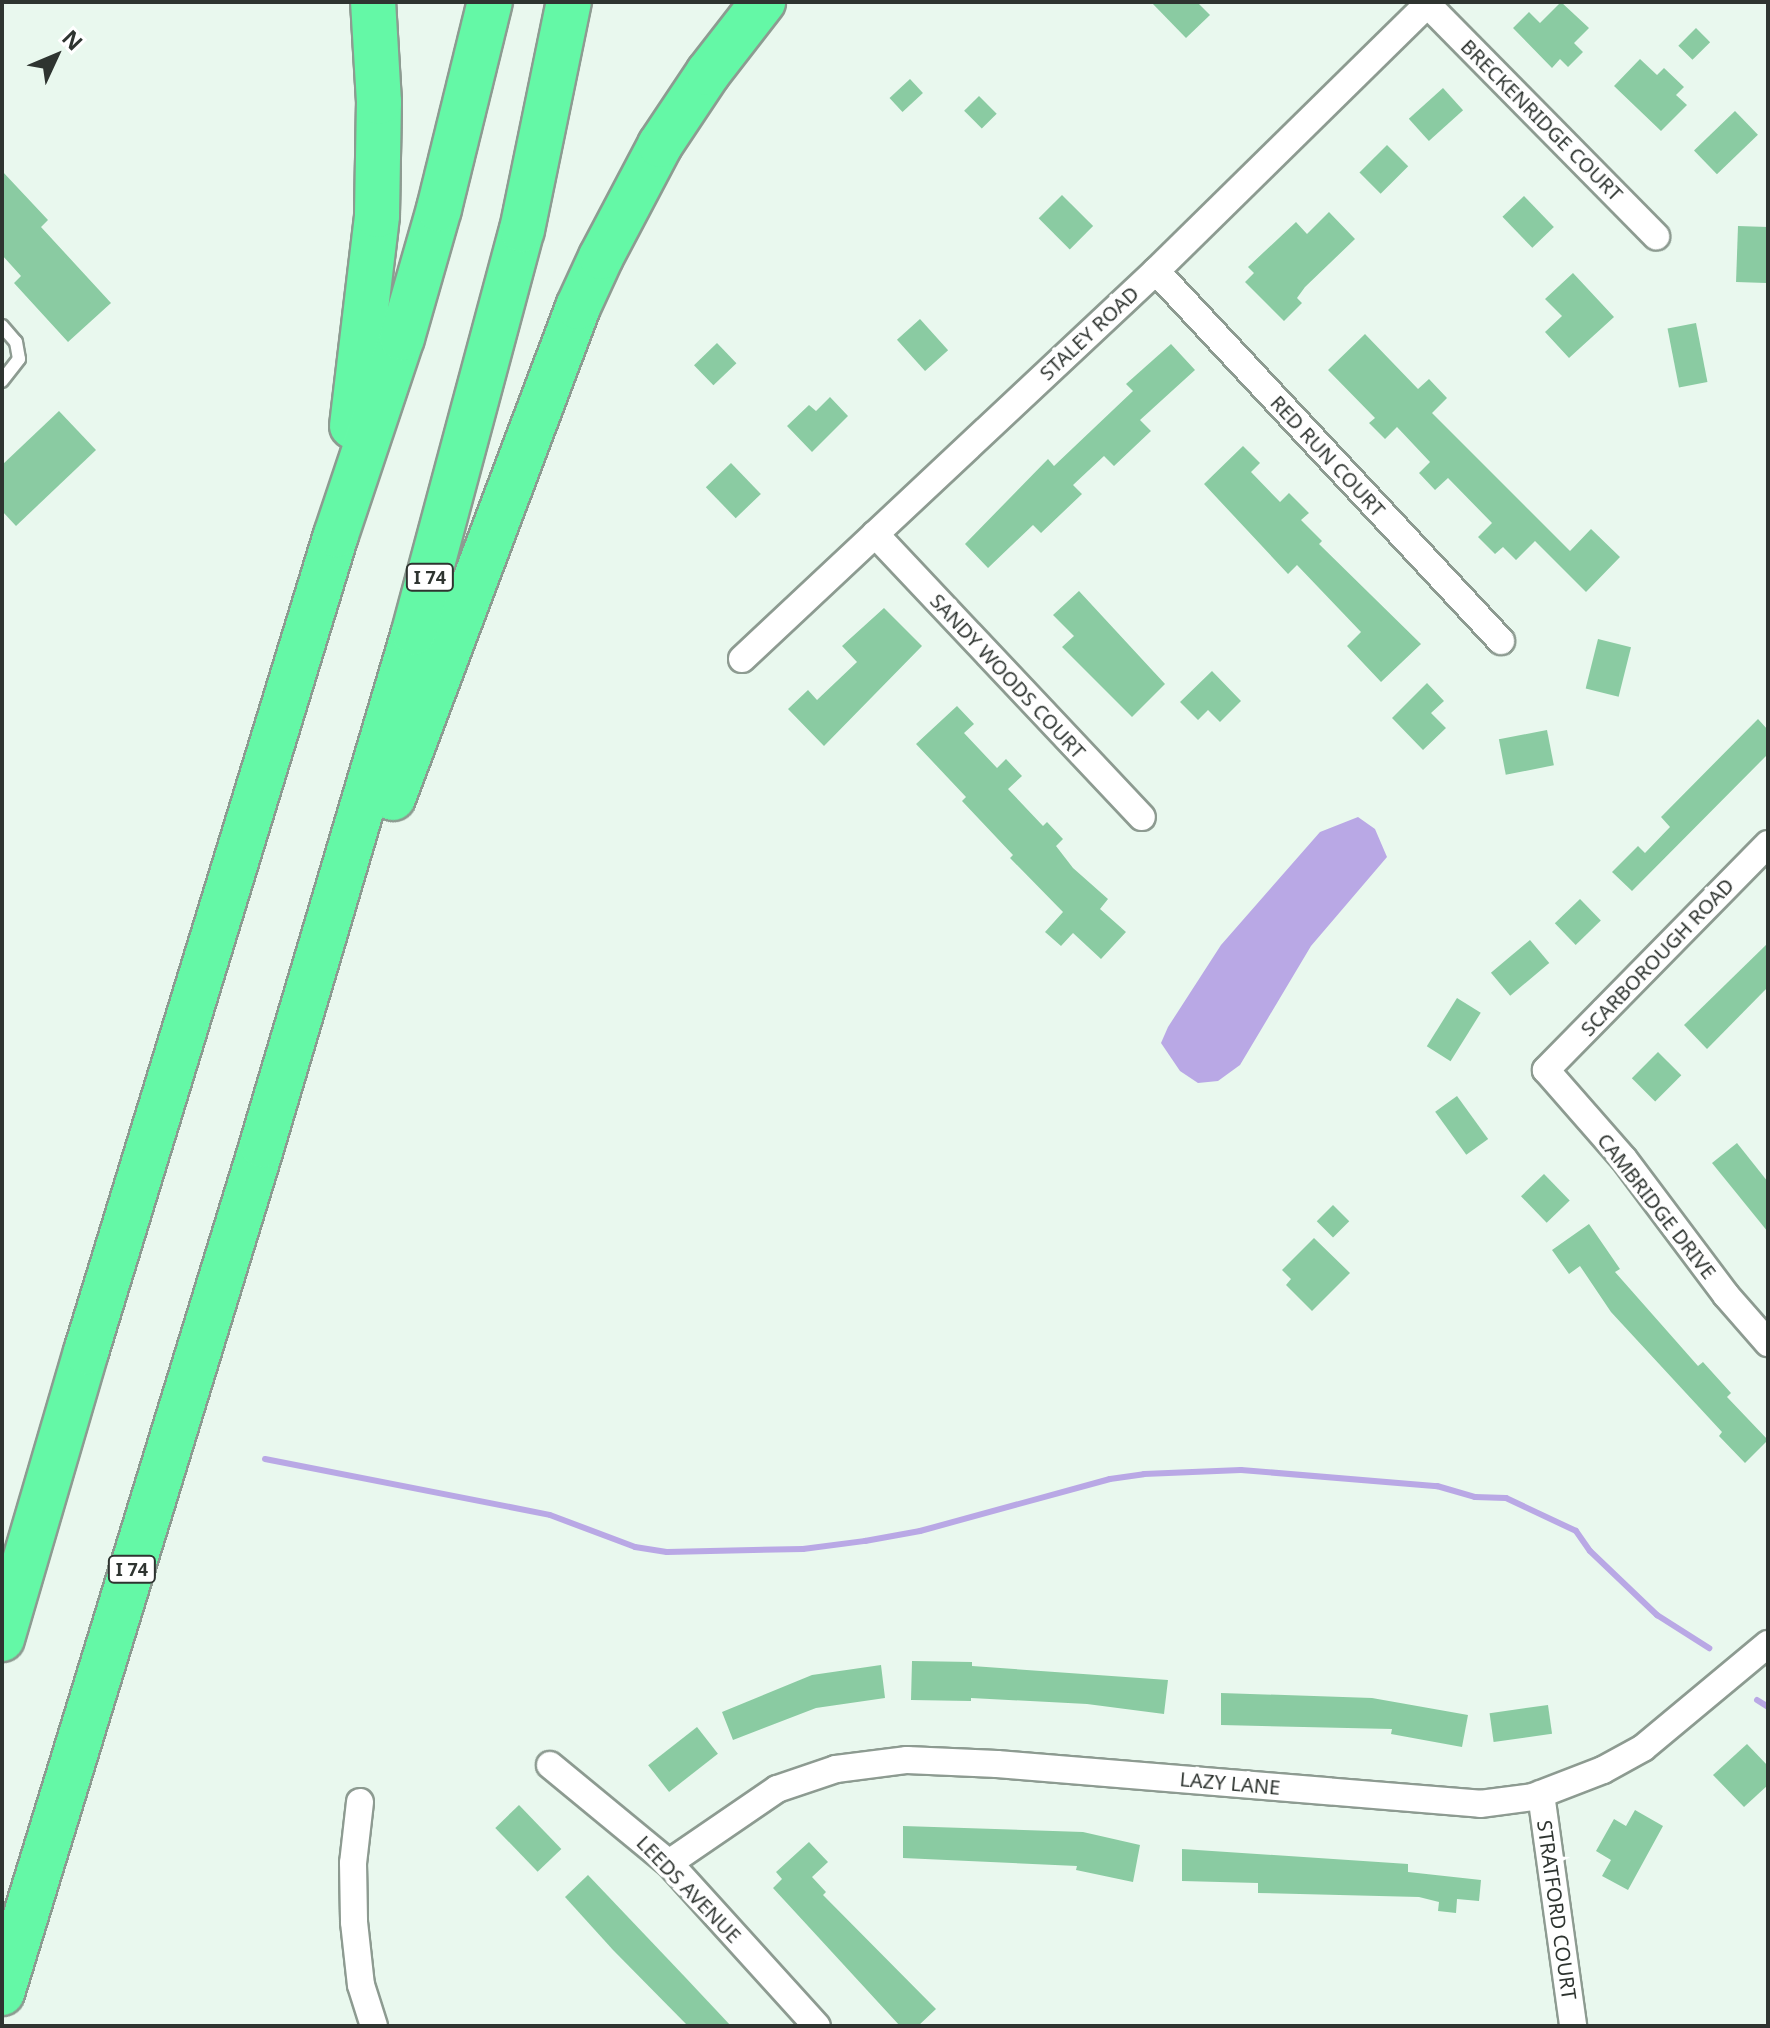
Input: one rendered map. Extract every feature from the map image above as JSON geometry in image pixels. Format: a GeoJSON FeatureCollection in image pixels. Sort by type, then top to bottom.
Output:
{"type":"FeatureCollection","features":[{"type":"Feature","properties":{"kind":"highway"},"geometry":{"type":"LineString","coordinates":[[336,535],[365,330],[377,215],[379,102],[373,2]]}},
{"type":"Feature","properties":{"kind":"highway"},"geometry":{"type":"LineString","coordinates":[[2,1639],[86,1352],[336,535],[402,338],[439,209],[490,2]]}},
{"type":"Feature","properties":{"kind":"highway","name":"I 74"},"geometry":{"type":"LineString","coordinates":[[2,1993],[262,1145],[414,632],[485,378],[522,230],[569,2]]}},
{"type":"Feature","properties":{"kind":"highway"},"geometry":{"type":"LineString","coordinates":[[262,1145],[578,307],[660,145],[708,73],[763,2]]}},
{"type":"Feature","properties":{"kind":"street","name":"BRECKENRIDGE COURT"},"geometry":{"type":"LineString","coordinates":[[1429,3],[1656,236]]}},
{"type":"Feature","properties":{"kind":"street","name":"STALEY ROAD"},"geometry":{"type":"LineString","coordinates":[[742,659],[1156,271],[1429,3]]}},
{"type":"Feature","properties":{"kind":"street","name":"RED RUN COURT"},"geometry":{"type":"LineString","coordinates":[[1156,271],[1501,641]]}},
{"type":"Feature","properties":{"kind":"street","name":"SANDY WOODS COURT"},"geometry":{"type":"LineString","coordinates":[[875,534],[1142,817]]}},
{"type":"Feature","properties":{"kind":"street","name":"SCARBOROUGH ROAD"},"geometry":{"type":"LineString","coordinates":[[1546,1070],[1768,844]]}},
{"type":"Feature","properties":{"kind":"street","name":"CAMBRIDGE DRIVE"},"geometry":{"type":"LineString","coordinates":[[1546,1070],[1624,1159],[1726,1295],[1768,1343]]}},
{"type":"Feature","properties":{"kind":"street","name":"LAZY LANE"},"geometry":{"type":"LineString","coordinates":[[669,1863],[777,1789],[836,1769],[907,1760],[997,1764],[1480,1804],[1541,1794],[1603,1770],[1643,1748],[1768,1644]]}},
{"type":"Feature","properties":{"kind":"street","name":"LEEDS AVENUE"},"geometry":{"type":"LineString","coordinates":[[550,1765],[669,1863],[817,2026]]}},
{"type":"Feature","properties":{"kind":"street","name":"STRATFORD COURT"},"geometry":{"type":"LineString","coordinates":[[1541,1794],[1573,2026]]}},
{"type":"Feature","properties":{"kind":"street"},"geometry":{"type":"LineString","coordinates":[[360,1802],[353,1863],[354,1922],[361,1985],[374,2026]]}},
{"type":"Feature","properties":{"kind":"lane"},"geometry":{"type":"LineString","coordinates":[[2,326],[16,342],[19,359],[2,381]]}},
{"type":"Feature","properties":{"kind":"shaded area"},"geometry":{"type":"Polygon","coordinates":[[[1358,817],[1375,829],[1387,857],[1311,946],[1240,1065],[1218,1081],[1198,1083],[1180,1071],[1161,1043],[1168,1027],[1221,945],[1320,832],[1358,817]]]}},
{"type":"Feature","properties":{"kind":"building"},"geometry":{"type":"Polygon","coordinates":[[[1151,2],[1197,2],[1210,15],[1186,38],[1151,2]]]}},
{"type":"Feature","properties":{"kind":"building"},"geometry":{"type":"Polygon","coordinates":[[[1561,2],[1589,28],[1574,43],[1583,52],[1568,67],[1560,59],[1552,68],[1513,28],[1529,12],[1540,23],[1561,2]]]}},
{"type":"Feature","properties":{"kind":"building"},"geometry":{"type":"Polygon","coordinates":[[[1696,28],[1710,42],[1692,60],[1678,46],[1696,28]]]}},
{"type":"Feature","properties":{"kind":"building"},"geometry":{"type":"Polygon","coordinates":[[[1640,59],[1657,75],[1664,68],[1684,87],[1676,95],[1687,105],[1661,131],[1614,86],[1640,59]]]}},
{"type":"Feature","properties":{"kind":"building"},"geometry":{"type":"Polygon","coordinates":[[[910,79],[923,93],[902,112],[890,98],[910,79]]]}},
{"type":"Feature","properties":{"kind":"building"},"geometry":{"type":"Polygon","coordinates":[[[1443,88],[1463,110],[1429,141],[1409,119],[1443,88]]]}},
{"type":"Feature","properties":{"kind":"building"},"geometry":{"type":"Polygon","coordinates":[[[979,96],[997,114],[982,129],[964,111],[979,96]]]}},
{"type":"Feature","properties":{"kind":"building"},"geometry":{"type":"Polygon","coordinates":[[[1735,111],[1758,135],[1717,174],[1694,151],[1735,111]]]}},
{"type":"Feature","properties":{"kind":"building"},"geometry":{"type":"Polygon","coordinates":[[[1387,145],[1408,166],[1381,194],[1359,173],[1387,145]]]}},
{"type":"Feature","properties":{"kind":"building"},"geometry":{"type":"Polygon","coordinates":[[[2,171],[48,220],[41,227],[111,303],[68,342],[14,283],[21,276],[2,255],[2,171]]]}},
{"type":"Feature","properties":{"kind":"building"},"geometry":{"type":"Polygon","coordinates":[[[1062,195],[1093,226],[1070,249],[1039,218],[1062,195]]]}},
{"type":"Feature","properties":{"kind":"building"},"geometry":{"type":"Polygon","coordinates":[[[1524,196],[1554,227],[1532,248],[1502,217],[1524,196]]]}},
{"type":"Feature","properties":{"kind":"building"},"geometry":{"type":"Polygon","coordinates":[[[1329,212],[1355,239],[1305,287],[1297,298],[1302,303],[1284,321],[1245,282],[1254,273],[1248,267],[1296,222],[1307,234],[1329,212]]]}},
{"type":"Feature","properties":{"kind":"building"},"geometry":{"type":"Polygon","coordinates":[[[1738,226],[1768,227],[1766,283],[1736,282],[1738,226]]]}},
{"type":"Feature","properties":{"kind":"building"},"geometry":{"type":"Polygon","coordinates":[[[1573,273],[1614,317],[1569,358],[1545,332],[1562,316],[1545,299],[1573,273]]]}},
{"type":"Feature","properties":{"kind":"building"},"geometry":{"type":"Polygon","coordinates":[[[920,319],[948,350],[925,371],[897,340],[920,319]]]}},
{"type":"Feature","properties":{"kind":"building"},"geometry":{"type":"Polygon","coordinates":[[[1696,323],[1707,382],[1679,387],[1668,329],[1696,323]]]}},
{"type":"Feature","properties":{"kind":"building"},"geometry":{"type":"Polygon","coordinates":[[[1365,334],[1418,389],[1429,379],[1447,398],[1432,413],[1570,551],[1591,529],[1620,557],[1586,592],[1535,541],[1516,560],[1503,547],[1495,554],[1478,537],[1492,523],[1448,478],[1435,490],[1419,473],[1430,462],[1397,427],[1385,439],[1369,423],[1375,418],[1328,370],[1365,334]]]}},
{"type":"Feature","properties":{"kind":"building"},"geometry":{"type":"Polygon","coordinates":[[[717,343],[736,363],[713,385],[694,365],[717,343]]]}},
{"type":"Feature","properties":{"kind":"building"},"geometry":{"type":"Polygon","coordinates":[[[1171,344],[1195,370],[1140,420],[1151,431],[1114,466],[1104,456],[1073,485],[1082,494],[1041,533],[1033,525],[988,568],[965,544],[1048,459],[1054,466],[1133,391],[1126,384],[1171,344]]]}},
{"type":"Feature","properties":{"kind":"building"},"geometry":{"type":"Polygon","coordinates":[[[830,397],[848,416],[812,452],[787,426],[809,405],[816,411],[830,397]]]}},
{"type":"Feature","properties":{"kind":"building"},"geometry":{"type":"Polygon","coordinates":[[[59,411],[96,450],[16,526],[2,511],[2,465],[59,411]]]}},
{"type":"Feature","properties":{"kind":"building"},"geometry":{"type":"Polygon","coordinates":[[[1243,446],[1260,463],[1251,472],[1280,502],[1289,493],[1309,513],[1301,520],[1322,541],[1319,544],[1421,644],[1381,682],[1347,646],[1361,632],[1297,565],[1288,574],[1204,484],[1243,446]]]}},
{"type":"Feature","properties":{"kind":"building"},"geometry":{"type":"Polygon","coordinates":[[[731,463],[761,494],[736,518],[706,487],[731,463]]]}},
{"type":"Feature","properties":{"kind":"building"},"geometry":{"type":"Polygon","coordinates":[[[1079,591],[1165,684],[1132,717],[1062,647],[1074,636],[1053,615],[1079,591]]]}},
{"type":"Feature","properties":{"kind":"building"},"geometry":{"type":"Polygon","coordinates":[[[884,608],[922,646],[824,746],[788,709],[808,690],[817,700],[857,662],[842,646],[884,608]]]}},
{"type":"Feature","properties":{"kind":"building"},"geometry":{"type":"Polygon","coordinates":[[[1598,639],[1631,647],[1619,697],[1586,688],[1598,639]]]}},
{"type":"Feature","properties":{"kind":"building"},"geometry":{"type":"Polygon","coordinates":[[[1212,671],[1241,701],[1220,722],[1208,710],[1198,720],[1180,702],[1212,671]]]}},
{"type":"Feature","properties":{"kind":"building"},"geometry":{"type":"Polygon","coordinates":[[[1427,683],[1444,701],[1431,713],[1446,728],[1423,750],[1392,718],[1427,683]]]}},
{"type":"Feature","properties":{"kind":"building"},"geometry":{"type":"Polygon","coordinates":[[[957,706],[974,724],[964,733],[997,768],[1006,759],[1022,776],[1008,789],[1043,826],[1047,822],[1063,839],[1056,846],[1073,868],[1108,899],[1100,909],[1126,932],[1101,959],[1073,933],[1061,946],[1045,932],[1063,912],[1010,858],[1013,855],[962,801],[966,797],[916,744],[957,706]]]}},
{"type":"Feature","properties":{"kind":"building"},"geometry":{"type":"Polygon","coordinates":[[[1758,719],[1768,730],[1768,754],[1632,891],[1612,872],[1638,846],[1645,853],[1670,827],[1661,817],[1758,719]]]}},
{"type":"Feature","properties":{"kind":"building"},"geometry":{"type":"Polygon","coordinates":[[[1547,730],[1554,765],[1506,775],[1499,739],[1547,730]]]}},
{"type":"Feature","properties":{"kind":"building"},"geometry":{"type":"Polygon","coordinates":[[[1580,899],[1601,921],[1576,945],[1555,923],[1580,899]]]}},
{"type":"Feature","properties":{"kind":"building"},"geometry":{"type":"Polygon","coordinates":[[[1530,940],[1549,963],[1510,996],[1491,973],[1530,940]]]}},
{"type":"Feature","properties":{"kind":"building"},"geometry":{"type":"Polygon","coordinates":[[[1768,943],[1768,987],[1707,1049],[1684,1025],[1768,943]]]}},
{"type":"Feature","properties":{"kind":"building"},"geometry":{"type":"Polygon","coordinates":[[[1457,998],[1481,1013],[1451,1061],[1427,1046],[1457,998]]]}},
{"type":"Feature","properties":{"kind":"building"},"geometry":{"type":"Polygon","coordinates":[[[1658,1052],[1681,1075],[1655,1101],[1632,1078],[1658,1052]]]}},
{"type":"Feature","properties":{"kind":"building"},"geometry":{"type":"Polygon","coordinates":[[[1457,1096],[1488,1139],[1466,1155],[1435,1112],[1457,1096]]]}},
{"type":"Feature","properties":{"kind":"building"},"geometry":{"type":"Polygon","coordinates":[[[1737,1143],[1768,1182],[1768,1232],[1712,1163],[1737,1143]]]}},
{"type":"Feature","properties":{"kind":"building"},"geometry":{"type":"Polygon","coordinates":[[[1544,1174],[1570,1201],[1547,1223],[1521,1196],[1544,1174]]]}},
{"type":"Feature","properties":{"kind":"building"},"geometry":{"type":"Polygon","coordinates":[[[1333,1205],[1349,1221],[1333,1238],[1317,1221],[1333,1205]]]}},
{"type":"Feature","properties":{"kind":"building"},"geometry":{"type":"Polygon","coordinates":[[[1589,1224],[1620,1269],[1615,1272],[1698,1366],[1703,1362],[1731,1393],[1727,1397],[1768,1440],[1745,1463],[1719,1436],[1722,1432],[1611,1312],[1580,1266],[1569,1274],[1552,1250],[1589,1224]]]}},
{"type":"Feature","properties":{"kind":"building"},"geometry":{"type":"Polygon","coordinates":[[[1314,1238],[1350,1273],[1312,1311],[1286,1285],[1291,1279],[1282,1270],[1314,1238]]]}},
{"type":"Feature","properties":{"kind":"building"},"geometry":{"type":"Polygon","coordinates":[[[912,1661],[972,1662],[972,1666],[1168,1680],[1164,1714],[1087,1704],[971,1698],[971,1701],[911,1700],[912,1661]]]}},
{"type":"Feature","properties":{"kind":"building"},"geometry":{"type":"Polygon","coordinates":[[[881,1665],[885,1698],[816,1708],[733,1740],[722,1712],[812,1675],[881,1665]]]}},
{"type":"Feature","properties":{"kind":"building"},"geometry":{"type":"Polygon","coordinates":[[[1221,1693],[1372,1698],[1468,1715],[1462,1747],[1391,1734],[1392,1729],[1221,1725],[1221,1693]]]}},
{"type":"Feature","properties":{"kind":"building"},"geometry":{"type":"Polygon","coordinates":[[[1548,1705],[1552,1734],[1494,1742],[1490,1713],[1548,1705]]]}},
{"type":"Feature","properties":{"kind":"building"},"geometry":{"type":"Polygon","coordinates":[[[697,1727],[718,1754],[669,1792],[648,1765],[697,1727]]]}},
{"type":"Feature","properties":{"kind":"building"},"geometry":{"type":"Polygon","coordinates":[[[1747,1744],[1768,1766],[1768,1785],[1744,1807],[1713,1775],[1747,1744]]]}},
{"type":"Feature","properties":{"kind":"building"},"geometry":{"type":"Polygon","coordinates":[[[519,1805],[561,1849],[538,1872],[495,1828],[519,1805]]]}},
{"type":"Feature","properties":{"kind":"building"},"geometry":{"type":"Polygon","coordinates":[[[1635,1810],[1663,1826],[1628,1890],[1602,1876],[1611,1860],[1596,1851],[1614,1819],[1626,1826],[1635,1810]]]}},
{"type":"Feature","properties":{"kind":"building"},"geometry":{"type":"Polygon","coordinates":[[[903,1826],[1083,1832],[1140,1845],[1133,1882],[1076,1870],[1077,1866],[903,1858],[903,1826]]]}},
{"type":"Feature","properties":{"kind":"building"},"geometry":{"type":"Polygon","coordinates":[[[809,1842],[828,1862],[812,1877],[826,1892],[823,1895],[936,2009],[918,2026],[900,2026],[773,1888],[782,1879],[776,1872],[809,1842]]]}},
{"type":"Feature","properties":{"kind":"building"},"geometry":{"type":"Polygon","coordinates":[[[1182,1849],[1408,1864],[1408,1872],[1481,1880],[1479,1901],[1457,1899],[1456,1913],[1438,1911],[1439,1902],[1419,1897],[1258,1893],[1258,1883],[1182,1881],[1182,1849]]]}},
{"type":"Feature","properties":{"kind":"building"},"geometry":{"type":"Polygon","coordinates":[[[588,1875],[731,2026],[688,2026],[613,1950],[565,1897],[588,1875]]]}},
{"type":"Feature","properties":{"kind":"waterway"},"geometry":{"type":"LineString","coordinates":[[265,1459],[550,1515],[635,1547],[667,1552],[803,1549],[865,1541],[920,1531],[1110,1479],[1144,1474],[1241,1470],[1437,1486],[1475,1497],[1506,1498],[1576,1531],[1590,1551],[1657,1615],[1709,1648]]}},
{"type":"Feature","properties":{"kind":"waterway"},"geometry":{"type":"LineString","coordinates":[[1757,1700],[1768,1707]]}}]}
